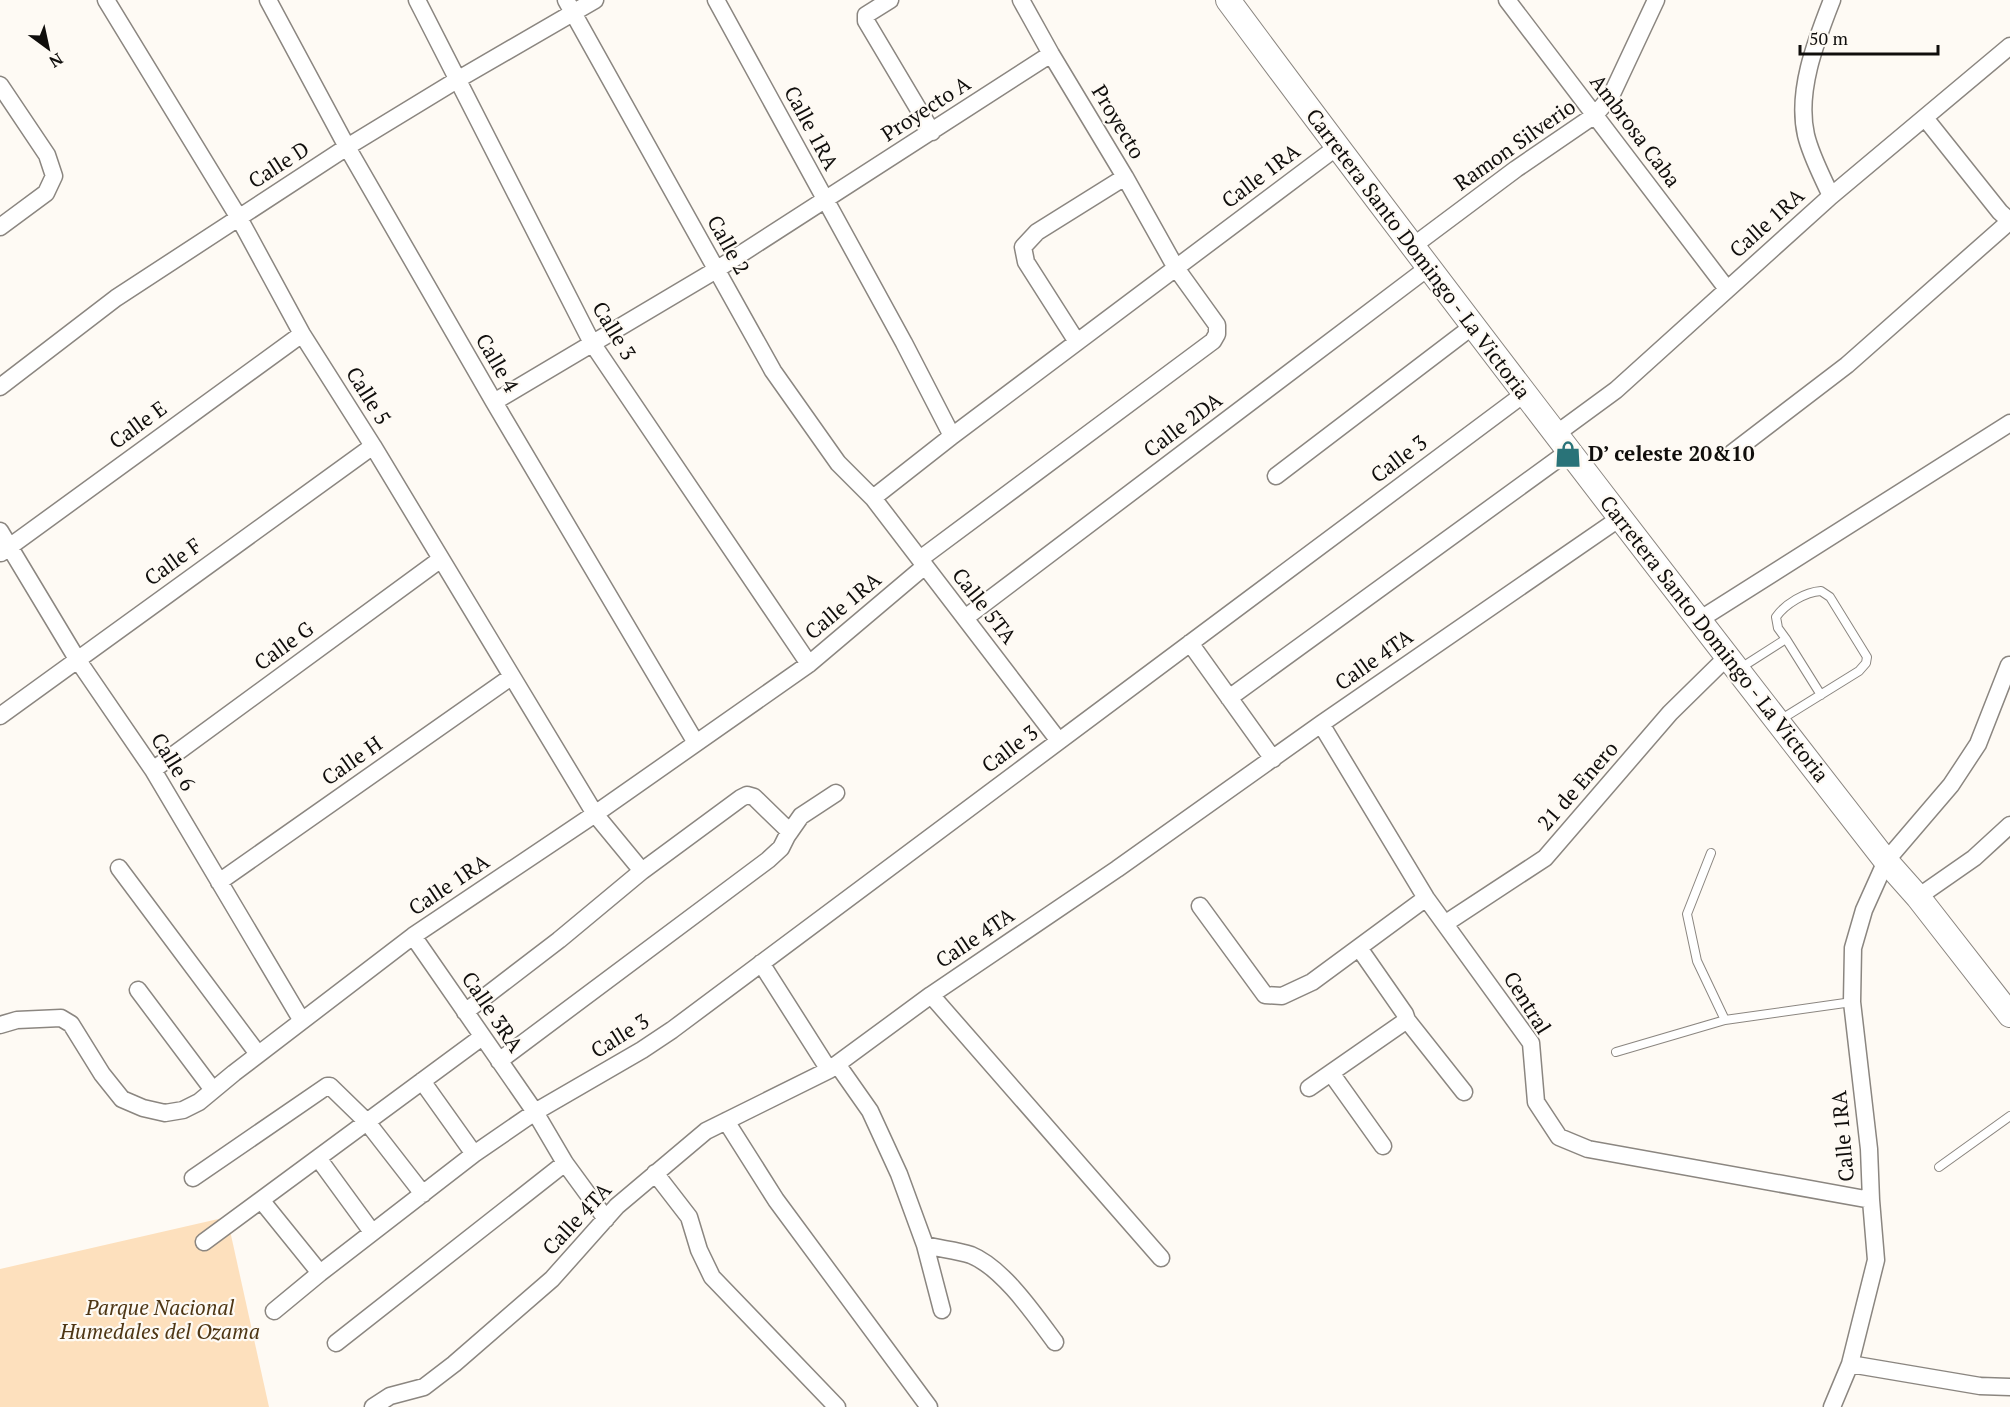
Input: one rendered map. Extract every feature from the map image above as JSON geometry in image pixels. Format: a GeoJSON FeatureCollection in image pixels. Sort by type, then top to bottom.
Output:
{"type":"FeatureCollection","features":[{"type":"Feature","properties":{"kind":"main road","name":"Carretera Santo Domingo - La Victoria"},"geometry":{"type":"LineString","coordinates":[[1228,0],[1524,394],[1777,722],[1886,861],[1918,897],[2010,1016]]}},
{"type":"Feature","properties":{"kind":"street","name":"Calle 5"},"geometry":{"type":"LineString","coordinates":[[106,0],[238,218],[302,334],[373,446],[595,814],[642,871]]}},
{"type":"Feature","properties":{"kind":"street","name":"Calle 4"},"geometry":{"type":"LineString","coordinates":[[268,0],[347,147],[494,402],[696,743]]}},
{"type":"Feature","properties":{"kind":"street","name":"Calle 3"},"geometry":{"type":"LineString","coordinates":[[417,0],[591,343],[809,664]]}},
{"type":"Feature","properties":{"kind":"street","name":"Calle D"},"geometry":{"type":"LineString","coordinates":[[0,387],[116,298],[347,147],[457,80],[569,6],[595,0]]}},
{"type":"Feature","properties":{"kind":"street","name":"Calle 1RA"},"geometry":{"type":"LineString","coordinates":[[716,0],[904,343],[952,436]]}},
{"type":"Feature","properties":{"kind":"street","name":"Proyecto"},"geometry":{"type":"LineString","coordinates":[[922,563],[1213,341],[1217,334],[1217,325],[1176,268],[1125,177],[1050,54],[1021,0]]}},
{"type":"Feature","properties":{"kind":"street","name":"Ambrosa Caba"},"geometry":{"type":"LineString","coordinates":[[1507,0],[1727,289]]}},
{"type":"Feature","properties":{"kind":"street","name":"Ramon Silverio"},"geometry":{"type":"LineString","coordinates":[[1413,246],[1595,115],[1611,96],[1656,0]]}},
{"type":"Feature","properties":{"kind":"street"},"geometry":{"type":"LineString","coordinates":[[1831,196],[1806,134],[1804,110],[1807,76],[1832,0]]}},
{"type":"Feature","properties":{"kind":"street"},"geometry":{"type":"LineString","coordinates":[[883,5],[867,15],[866,21],[932,132]]}},
{"type":"Feature","properties":{"kind":"street","name":"Calle 2"},"geometry":{"type":"LineString","coordinates":[[569,6],[773,372],[838,463],[873,498]]}},
{"type":"Feature","properties":{"kind":"street","name":"Calle 1RA"},"geometry":{"type":"LineString","coordinates":[[1229,698],[1563,442],[1616,390],[1831,196],[2010,46]]}},
{"type":"Feature","properties":{"kind":"street","name":"Proyecto A"},"geometry":{"type":"LineString","coordinates":[[494,402],[716,270],[1050,54]]}},
{"type":"Feature","properties":{"kind":"street"},"geometry":{"type":"LineString","coordinates":[[0,85],[47,155],[54,176],[46,193],[0,227]]}},
{"type":"Feature","properties":{"kind":"street"},"geometry":{"type":"LineString","coordinates":[[1732,453],[1846,365],[2010,221],[2000,212],[1925,118]]}},
{"type":"Feature","properties":{"kind":"street","name":"Calle 1RA"},"geometry":{"type":"LineString","coordinates":[[873,498],[1337,147]]}},
{"type":"Feature","properties":{"kind":"street"},"geometry":{"type":"LineString","coordinates":[[1077,342],[1026,262],[1023,248],[1037,232],[1125,177]]}},
{"type":"Feature","properties":{"kind":"street","name":"Calle 2DA"},"geometry":{"type":"LineString","coordinates":[[965,618],[1429,267]]}},
{"type":"Feature","properties":{"kind":"street"},"geometry":{"type":"LineString","coordinates":[[1276,476],[1473,326]]}},
{"type":"Feature","properties":{"kind":"street","name":"Calle E"},"geometry":{"type":"LineString","coordinates":[[5,550],[302,334]]}},
{"type":"Feature","properties":{"kind":"street","name":"Calle 3"},"geometry":{"type":"LineString","coordinates":[[274,1311],[474,1154],[535,1112],[642,1050],[1524,394]]}},
{"type":"Feature","properties":{"kind":"street"},"geometry":{"type":"LineString","coordinates":[[1699,620],[2010,423]]}},
{"type":"Feature","properties":{"kind":"street","name":"Calle F"},"geometry":{"type":"LineString","coordinates":[[0,716],[373,446]]}},
{"type":"Feature","properties":{"kind":"street","name":"Calle 5TA"},"geometry":{"type":"LineString","coordinates":[[873,498],[1059,741]]}},
{"type":"Feature","properties":{"kind":"street","name":"Calle 4TA"},"geometry":{"type":"LineString","coordinates":[[374,1407],[390,1396],[424,1387],[454,1364],[552,1278],[617,1206],[706,1131],[833,1067],[931,995],[1117,869],[1321,724],[1620,518]]}},
{"type":"Feature","properties":{"kind":"street","name":"Calle 6"},"geometry":{"type":"LineString","coordinates":[[0,531],[5,550],[153,770],[302,1021]]}},
{"type":"Feature","properties":{"kind":"street","name":"Calle G"},"geometry":{"type":"LineString","coordinates":[[153,770],[441,559]]}},
{"type":"Feature","properties":{"kind":"street","name":"Calle 1RA"},"geometry":{"type":"LineString","coordinates":[[0,1025],[17,1020],[61,1018],[71,1024],[102,1074],[122,1099],[143,1108],[165,1113],[183,1110],[199,1102],[258,1054],[414,936],[595,814],[809,664],[922,563]]}},
{"type":"Feature","properties":{"kind":"street"},"geometry":{"type":"LineString","coordinates":[[1190,643],[1273,759]]}},
{"type":"Feature","properties":{"kind":"street","name":"21 de Enero"},"geometry":{"type":"LineString","coordinates":[[1446,923],[1545,858],[1670,713],[1732,664]]}},
{"type":"Feature","properties":{"kind":"street","name":"Calle 1RA"},"geometry":{"type":"LineString","coordinates":[[1832,1407],[1850,1364],[1876,1260],[1869,1149],[1852,1002],[1852,948],[1864,910],[1886,861],[1951,785],[1978,744],[2009,665]]}},
{"type":"Feature","properties":{"kind":"street","name":"Calle H"},"geometry":{"type":"LineString","coordinates":[[219,882],[511,677]]}},
{"type":"Feature","properties":{"kind":"street","name":"Central"},"geometry":{"type":"LineString","coordinates":[[1321,724],[1426,898],[1531,1043],[1536,1102],[1560,1137],[1588,1149],[1871,1200]]}},
{"type":"Feature","properties":{"kind":"street"},"geometry":{"type":"LineString","coordinates":[[499,1061],[768,860],[781,848],[801,816],[836,793]]}},
{"type":"Feature","properties":{"kind":"street"},"geometry":{"type":"LineString","coordinates":[[465,1012],[559,940],[642,871],[747,795],[754,797],[790,832]]}},
{"type":"Feature","properties":{"kind":"street"},"geometry":{"type":"LineString","coordinates":[[1918,897],[1974,858],[2010,825]]}},
{"type":"Feature","properties":{"kind":"street"},"geometry":{"type":"LineString","coordinates":[[119,868],[258,1054]]}},
{"type":"Feature","properties":{"kind":"street"},"geometry":{"type":"LineString","coordinates":[[1200,906],[1265,995],[1282,996],[1312,982],[1426,898]]}},
{"type":"Feature","properties":{"kind":"street","name":"Calle 3RA"},"geometry":{"type":"LineString","coordinates":[[414,936],[535,1112],[565,1163],[606,1219]]}},
{"type":"Feature","properties":{"kind":"street"},"geometry":{"type":"LineString","coordinates":[[1359,948],[1406,1014],[1407,1020],[1464,1092]]}},
{"type":"Feature","properties":{"kind":"street"},"geometry":{"type":"LineString","coordinates":[[761,963],[833,1067],[870,1111],[899,1174],[925,1245],[942,1310]]}},
{"type":"Feature","properties":{"kind":"street"},"geometry":{"type":"LineString","coordinates":[[138,990],[213,1090]]}},
{"type":"Feature","properties":{"kind":"street"},"geometry":{"type":"LineString","coordinates":[[931,995],[1161,1257]]}},
{"type":"Feature","properties":{"kind":"street"},"geometry":{"type":"LineString","coordinates":[[1309,1088],[1407,1020]]}},
{"type":"Feature","properties":{"kind":"street"},"geometry":{"type":"LineString","coordinates":[[204,1242],[482,1037]]}},
{"type":"Feature","properties":{"kind":"street"},"geometry":{"type":"LineString","coordinates":[[1331,1073],[1383,1146]]}},
{"type":"Feature","properties":{"kind":"street"},"geometry":{"type":"LineString","coordinates":[[422,1081],[474,1154]]}},
{"type":"Feature","properties":{"kind":"street"},"geometry":{"type":"LineString","coordinates":[[193,1178],[330,1086],[367,1122],[423,1194]]}},
{"type":"Feature","properties":{"kind":"street"},"geometry":{"type":"LineString","coordinates":[[726,1121],[776,1200],[929,1407]]}},
{"type":"Feature","properties":{"kind":"street"},"geometry":{"type":"LineString","coordinates":[[318,1158],[372,1232]]}},
{"type":"Feature","properties":{"kind":"street"},"geometry":{"type":"LineString","coordinates":[[336,1343],[565,1163]]}},
{"type":"Feature","properties":{"kind":"street"},"geometry":{"type":"LineString","coordinates":[[655,1173],[689,1217],[699,1250],[712,1277],[837,1407]]}},
{"type":"Feature","properties":{"kind":"street"},"geometry":{"type":"LineString","coordinates":[[261,1200],[320,1273]]}},
{"type":"Feature","properties":{"kind":"street"},"geometry":{"type":"LineString","coordinates":[[925,1245],[971,1256],[996,1272],[1025,1303],[1055,1342]]}},
{"type":"Feature","properties":{"kind":"street"},"geometry":{"type":"LineString","coordinates":[[1850,1364],[1980,1386],[2010,1387]]}},
{"type":"Feature","properties":{"kind":"lane"},"geometry":{"type":"LineString","coordinates":[[1777,722],[1821,695],[1859,671],[1866,663],[1867,657],[1830,597],[1821,591],[1812,591],[1782,609],[1776,617],[1778,628],[1821,695]]}},
{"type":"Feature","properties":{"kind":"lane"},"geometry":{"type":"LineString","coordinates":[[1732,664],[1786,639]]}},
{"type":"Feature","properties":{"kind":"lane"},"geometry":{"type":"LineString","coordinates":[[1711,853],[1687,914],[1697,961],[1725,1020]]}},
{"type":"Feature","properties":{"kind":"lane"},"geometry":{"type":"LineString","coordinates":[[1616,1052],[1725,1020],[1852,1002]]}},
{"type":"Feature","properties":{"kind":"lane"},"geometry":{"type":"LineString","coordinates":[[1939,1167],[2010,1116]]}},
{"type":"Feature","properties":{"kind":"green space","name":"Parque Nacional Humedales del Ozama"},"geometry":{"type":"Polygon","coordinates":[[[227,1217],[269,1407],[0,1407],[0,1269],[227,1217]]]}},
{"type":"Feature","properties":{"kind":"place","name":"D’ celeste 20&10"},"geometry":{"type":"Point","coordinates":[1568,454]}}]}
